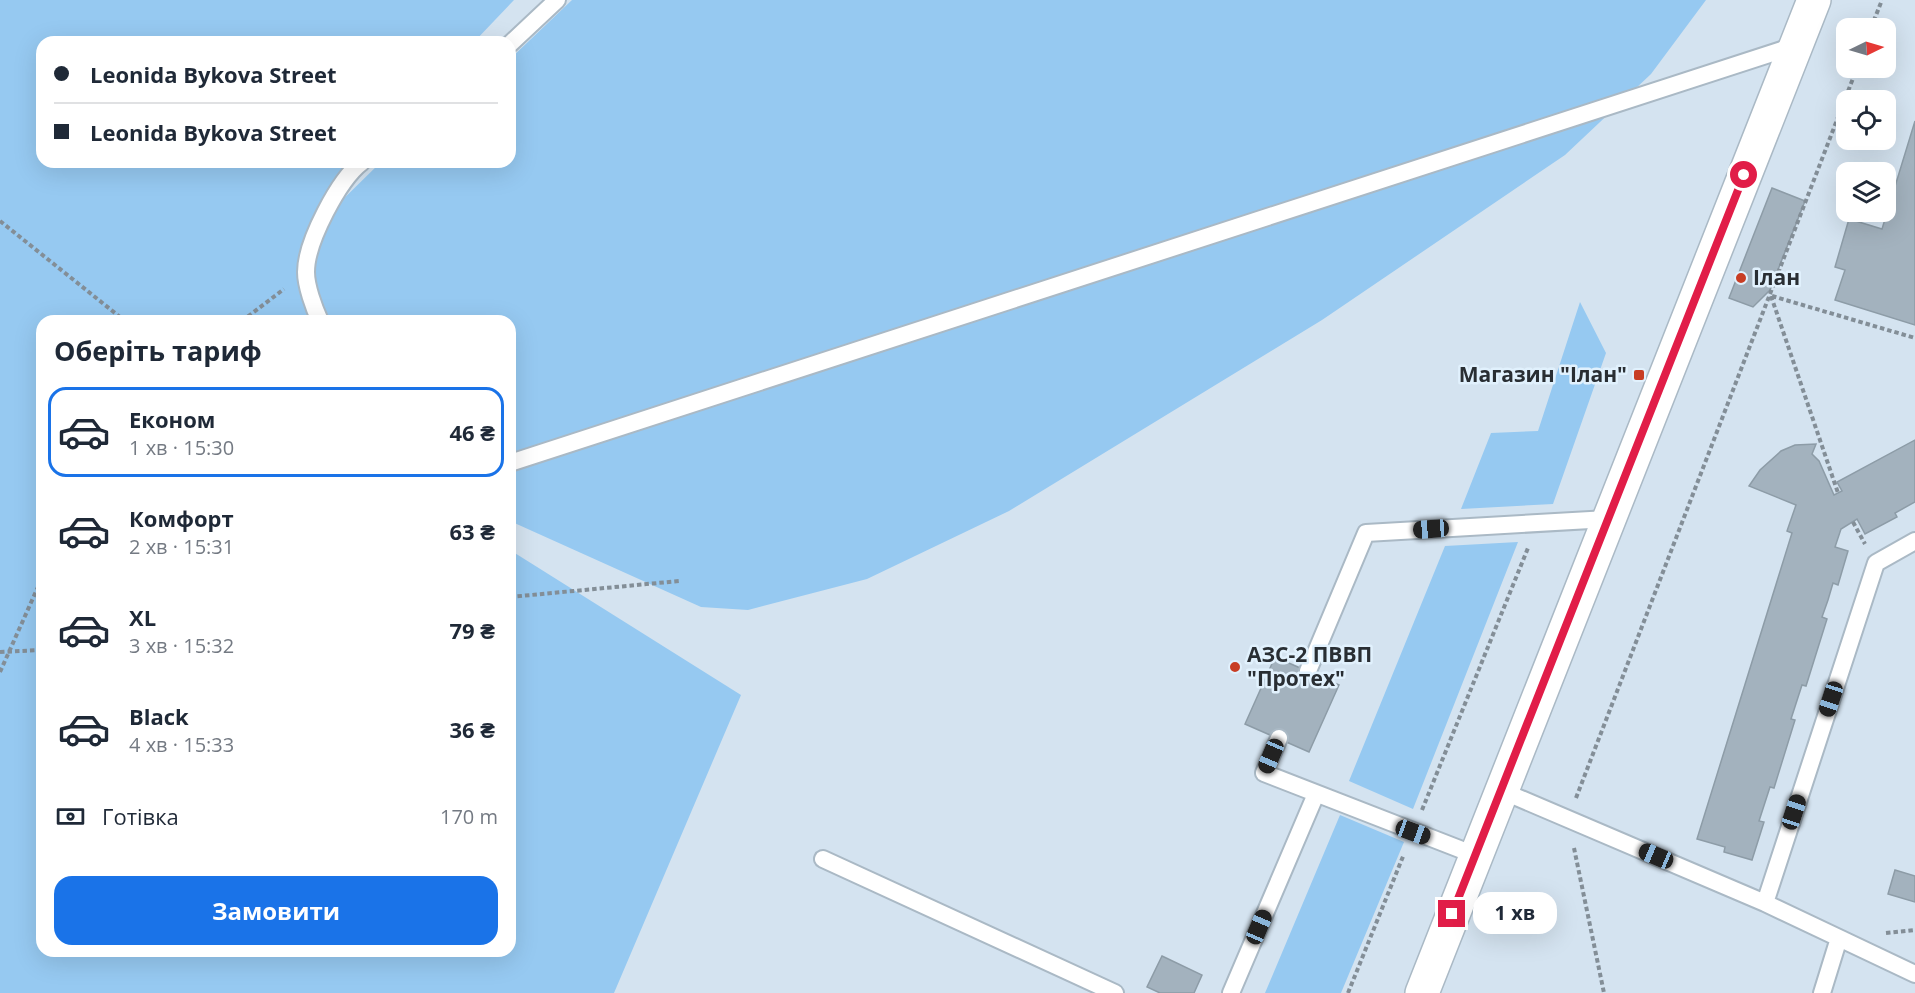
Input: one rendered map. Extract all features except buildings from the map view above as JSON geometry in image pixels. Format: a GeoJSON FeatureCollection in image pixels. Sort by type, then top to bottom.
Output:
{"type":"FeatureCollection","features":[{"type":"Feature","properties":{"kind":"street"},"geometry":{"type":"LineString","coordinates":[[1422,993],[1500,790],[1814,0]]}},
{"type":"Feature","properties":{"kind":"lane"},"geometry":{"type":"LineString","coordinates":[[516,38],[557,0]]}},
{"type":"Feature","properties":{"kind":"lane"},"geometry":{"type":"LineString","coordinates":[[516,461],[1794,46]]}},
{"type":"Feature","properties":{"kind":"lane"},"geometry":{"type":"LineString","coordinates":[[318,315],[306,272],[318,226],[349,172],[354,168]]}},
{"type":"Feature","properties":{"kind":"lane"},"geometry":{"type":"LineString","coordinates":[[1308,671],[1366,533],[1608,519]]}},
{"type":"Feature","properties":{"kind":"lane"},"geometry":{"type":"LineString","coordinates":[[1765,903],[1876,563],[1915,541]]}},
{"type":"Feature","properties":{"kind":"lane"},"geometry":{"type":"LineString","coordinates":[[1279,738],[1264,773],[1475,855]]}},
{"type":"Feature","properties":{"kind":"lane"},"geometry":{"type":"LineString","coordinates":[[1500,790],[1765,903],[1915,974]]}},
{"type":"Feature","properties":{"kind":"lane"},"geometry":{"type":"LineString","coordinates":[[1231,993],[1316,794]]}},
{"type":"Feature","properties":{"kind":"lane"},"geometry":{"type":"LineString","coordinates":[[823,859],[1115,993]]}},
{"type":"Feature","properties":{"kind":"lane"},"geometry":{"type":"LineString","coordinates":[[1822,993],[1839,938]]}},
{"type":"Feature","properties":{"kind":"path"},"geometry":{"type":"LineString","coordinates":[[1875,18],[1882,0]]}},
{"type":"Feature","properties":{"kind":"path"},"geometry":{"type":"LineString","coordinates":[[1604,993],[1568,818],[1853,78]]}},
{"type":"Feature","properties":{"kind":"path"},"geometry":{"type":"LineString","coordinates":[[0,221],[118,315]]}},
{"type":"Feature","properties":{"kind":"path"},"geometry":{"type":"LineString","coordinates":[[250,315],[306,272]]}},
{"type":"Feature","properties":{"kind":"path"},"geometry":{"type":"LineString","coordinates":[[1771,296],[1915,338]]}},
{"type":"Feature","properties":{"kind":"path"},"geometry":{"type":"LineString","coordinates":[[1771,296],[1838,493]]}},
{"type":"Feature","properties":{"kind":"path"},"geometry":{"type":"LineString","coordinates":[[1348,993],[1539,522]]}},
{"type":"Feature","properties":{"kind":"path"},"geometry":{"type":"LineString","coordinates":[[516,596],[680,581]]}},
{"type":"Feature","properties":{"kind":"path"},"geometry":{"type":"LineString","coordinates":[[0,672],[36,592]]}},
{"type":"Feature","properties":{"kind":"path"},"geometry":{"type":"LineString","coordinates":[[0,652],[36,650]]}},
{"type":"Feature","properties":{"kind":"shaded area"},"geometry":{"type":"Polygon","coordinates":[[[0,0],[514,0],[480,36],[36,36],[36,168],[356,168],[330,212],[375,168],[516,168],[516,53],[572,0],[1706,0],[1651,74],[1565,155],[1322,320],[1009,511],[867,579],[748,610],[701,607],[516,524],[516,315],[36,315],[36,957],[516,957],[516,554],[741,695],[614,993],[0,993],[0,0]]]}},
{"type":"Feature","properties":{"kind":"shaded area"},"geometry":{"type":"Polygon","coordinates":[[[1580,302],[1606,353],[1553,504],[1461,509],[1491,433],[1538,431],[1580,302]]]}},
{"type":"Feature","properties":{"kind":"shaded area"},"geometry":{"type":"Polygon","coordinates":[[[1518,542],[1413,809],[1349,781],[1445,546],[1518,542]]]}},
{"type":"Feature","properties":{"kind":"shaded area"},"geometry":{"type":"Polygon","coordinates":[[[1340,815],[1404,842],[1341,993],[1265,993],[1340,815]]]}},
{"type":"Feature","properties":{"kind":"place","name":"Ілан"},"geometry":{"type":"Point","coordinates":[1741,278]}},
{"type":"Feature","properties":{"kind":"place","name":"Магазин \"Ілан\""},"geometry":{"type":"Point","coordinates":[1639,375]}},
{"type":"Feature","properties":{"kind":"place","name":"АЗС-2 ПВВП \"Протех\""},"geometry":{"type":"Point","coordinates":[1235,667]}},
{"type":"Feature","properties":{"kind":"route"},"geometry":{"type":"LineString","coordinates":[[1452,914],[1744,175]]}}]}
